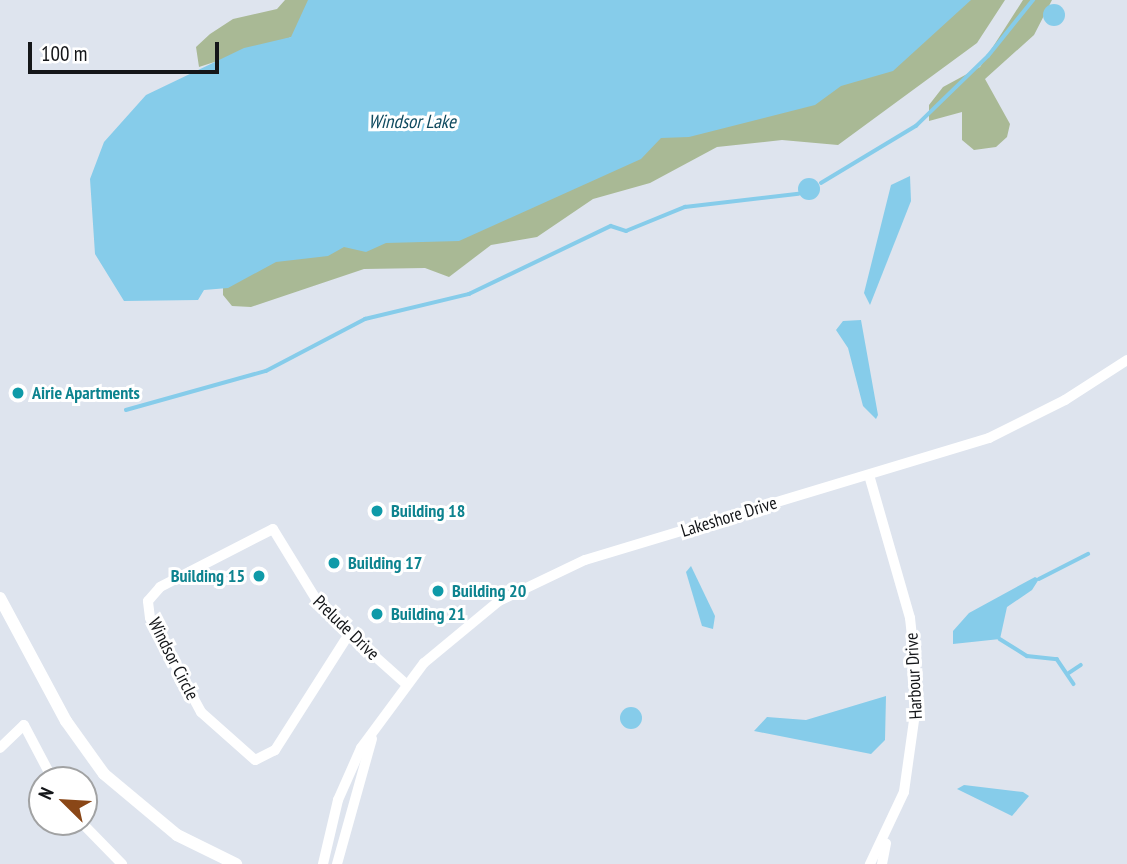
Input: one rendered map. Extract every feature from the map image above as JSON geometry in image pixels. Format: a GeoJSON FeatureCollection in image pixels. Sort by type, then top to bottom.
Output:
{"type":"FeatureCollection","features":[{"type":"Feature","properties":{"kind":"street","name":"Lakeshore Drive"},"geometry":{"type":"LineString","coordinates":[[323,864],[347,777],[373,733],[406,684],[475,617],[544,576],[869,475],[1016,426],[1127,360]]}},
{"type":"Feature","properties":{"kind":"street","name":"Harbour Drive"},"geometry":{"type":"LineString","coordinates":[[869,475],[910,618],[918,677],[912,756],[887,837],[882,864]]}},
{"type":"Feature","properties":{"kind":"street","name":"Prelude Drive"},"geometry":{"type":"LineString","coordinates":[[273,529],[309,592],[349,634],[406,684]]}},
{"type":"Feature","properties":{"kind":"street","name":"Windsor Circle"},"geometry":{"type":"LineString","coordinates":[[273,529],[160,587],[148,601],[150,618],[201,712],[246,757],[270,755],[349,634]]}},
{"type":"Feature","properties":{"kind":"street"},"geometry":{"type":"LineString","coordinates":[[0,598],[66,721],[104,775],[177,835],[236,864]]}},
{"type":"Feature","properties":{"kind":"street"},"geometry":{"type":"LineString","coordinates":[[0,748],[24,725],[46,766]]}},
{"type":"Feature","properties":{"kind":"street","name":"Lakeshore Drive"},"geometry":{"type":"LineString","coordinates":[[337,864],[373,733]]}},
{"type":"Feature","properties":{"kind":"street"},"geometry":{"type":"LineString","coordinates":[[95,836],[122,864]]}},
{"type":"Feature","properties":{"kind":"street","name":"Harbour Drive"},"geometry":{"type":"LineString","coordinates":[[870,864],[887,837]]}},
{"type":"Feature","properties":{"kind":"green space"},"geometry":{"type":"Polygon","coordinates":[[[285,0],[311,0],[304,33],[199,67],[196,47],[210,34],[233,19],[277,9],[285,0]]]}},
{"type":"Feature","properties":{"kind":"green space"},"geometry":{"type":"Polygon","coordinates":[[[964,0],[1005,0],[977,43],[838,145],[782,140],[717,147],[650,183],[593,199],[537,237],[491,245],[449,277],[425,268],[364,269],[251,307],[232,306],[223,295],[223,285],[243,268],[380,238],[656,139],[964,0]]]}},
{"type":"Feature","properties":{"kind":"green space"},"geometry":{"type":"Polygon","coordinates":[[[1023,0],[1052,0],[1034,35],[985,79],[1010,124],[1007,137],[996,147],[974,150],[962,140],[962,112],[929,121],[929,105],[943,87],[980,67],[1023,0]]]}},
{"type":"Feature","properties":{"kind":"water","name":"Windsor Lake"},"geometry":{"type":"Polygon","coordinates":[[[308,0],[971,0],[893,71],[841,86],[815,105],[689,137],[661,138],[641,159],[459,241],[386,243],[366,252],[344,247],[328,256],[276,262],[228,288],[204,290],[198,300],[124,301],[95,254],[90,179],[104,142],[146,95],[244,48],[291,37],[308,0]]]}},
{"type":"Feature","properties":{"kind":"water"},"geometry":{"type":"Polygon","coordinates":[[[1054,4],[1062,7],[1065,15],[1062,23],[1054,26],[1046,23],[1043,15],[1046,7],[1054,4]]]}},
{"type":"Feature","properties":{"kind":"water"},"geometry":{"type":"Polygon","coordinates":[[[910,176],[911,201],[870,305],[864,293],[891,185],[910,176]]]}},
{"type":"Feature","properties":{"kind":"water"},"geometry":{"type":"Polygon","coordinates":[[[809,178],[817,181],[820,189],[817,197],[809,200],[801,197],[798,189],[801,181],[809,178]]]}},
{"type":"Feature","properties":{"kind":"water"},"geometry":{"type":"Polygon","coordinates":[[[861,320],[878,415],[876,419],[863,406],[848,348],[836,330],[843,321],[861,320]]]}},
{"type":"Feature","properties":{"kind":"water"},"geometry":{"type":"Polygon","coordinates":[[[691,566],[715,616],[713,629],[702,626],[686,572],[691,566]]]}},
{"type":"Feature","properties":{"kind":"water"},"geometry":{"type":"Polygon","coordinates":[[[1035,577],[1039,579],[1032,590],[1007,607],[1000,639],[953,644],[953,631],[969,613],[1035,577]]]}},
{"type":"Feature","properties":{"kind":"water"},"geometry":{"type":"Polygon","coordinates":[[[886,696],[885,740],[871,754],[754,731],[767,717],[806,720],[886,696]]]}},
{"type":"Feature","properties":{"kind":"water"},"geometry":{"type":"Polygon","coordinates":[[[631,707],[639,710],[642,718],[639,726],[631,729],[623,726],[620,718],[623,710],[631,707]]]}},
{"type":"Feature","properties":{"kind":"water"},"geometry":{"type":"Polygon","coordinates":[[[964,785],[1023,792],[1029,796],[1012,816],[957,789],[964,785]]]}},
{"type":"Feature","properties":{"kind":"waterway"},"geometry":{"type":"LineString","coordinates":[[821,183],[916,126],[988,56],[1033,0]]}},
{"type":"Feature","properties":{"kind":"waterway"},"geometry":{"type":"LineString","coordinates":[[126,410],[266,371],[365,319],[469,294],[611,226],[626,231],[685,207],[798,194]]}},
{"type":"Feature","properties":{"kind":"waterway"},"geometry":{"type":"LineString","coordinates":[[1039,579],[1088,554]]}},
{"type":"Feature","properties":{"kind":"waterway"},"geometry":{"type":"LineString","coordinates":[[1000,639],[1027,656],[1057,659],[1074,684]]}},
{"type":"Feature","properties":{"kind":"waterway"},"geometry":{"type":"LineString","coordinates":[[1069,673],[1081,665]]}},
{"type":"Feature","properties":{"kind":"place","name":"Airie Apartments"},"geometry":{"type":"Point","coordinates":[18,393]}},
{"type":"Feature","properties":{"kind":"place","name":"Building 18"},"geometry":{"type":"Point","coordinates":[377,511]}},
{"type":"Feature","properties":{"kind":"place","name":"Building 17"},"geometry":{"type":"Point","coordinates":[334,563]}},
{"type":"Feature","properties":{"kind":"place","name":"Building 15"},"geometry":{"type":"Point","coordinates":[259,576]}},
{"type":"Feature","properties":{"kind":"place","name":"Building 20"},"geometry":{"type":"Point","coordinates":[438,591]}},
{"type":"Feature","properties":{"kind":"place","name":"Building 21"},"geometry":{"type":"Point","coordinates":[377,614]}}]}
